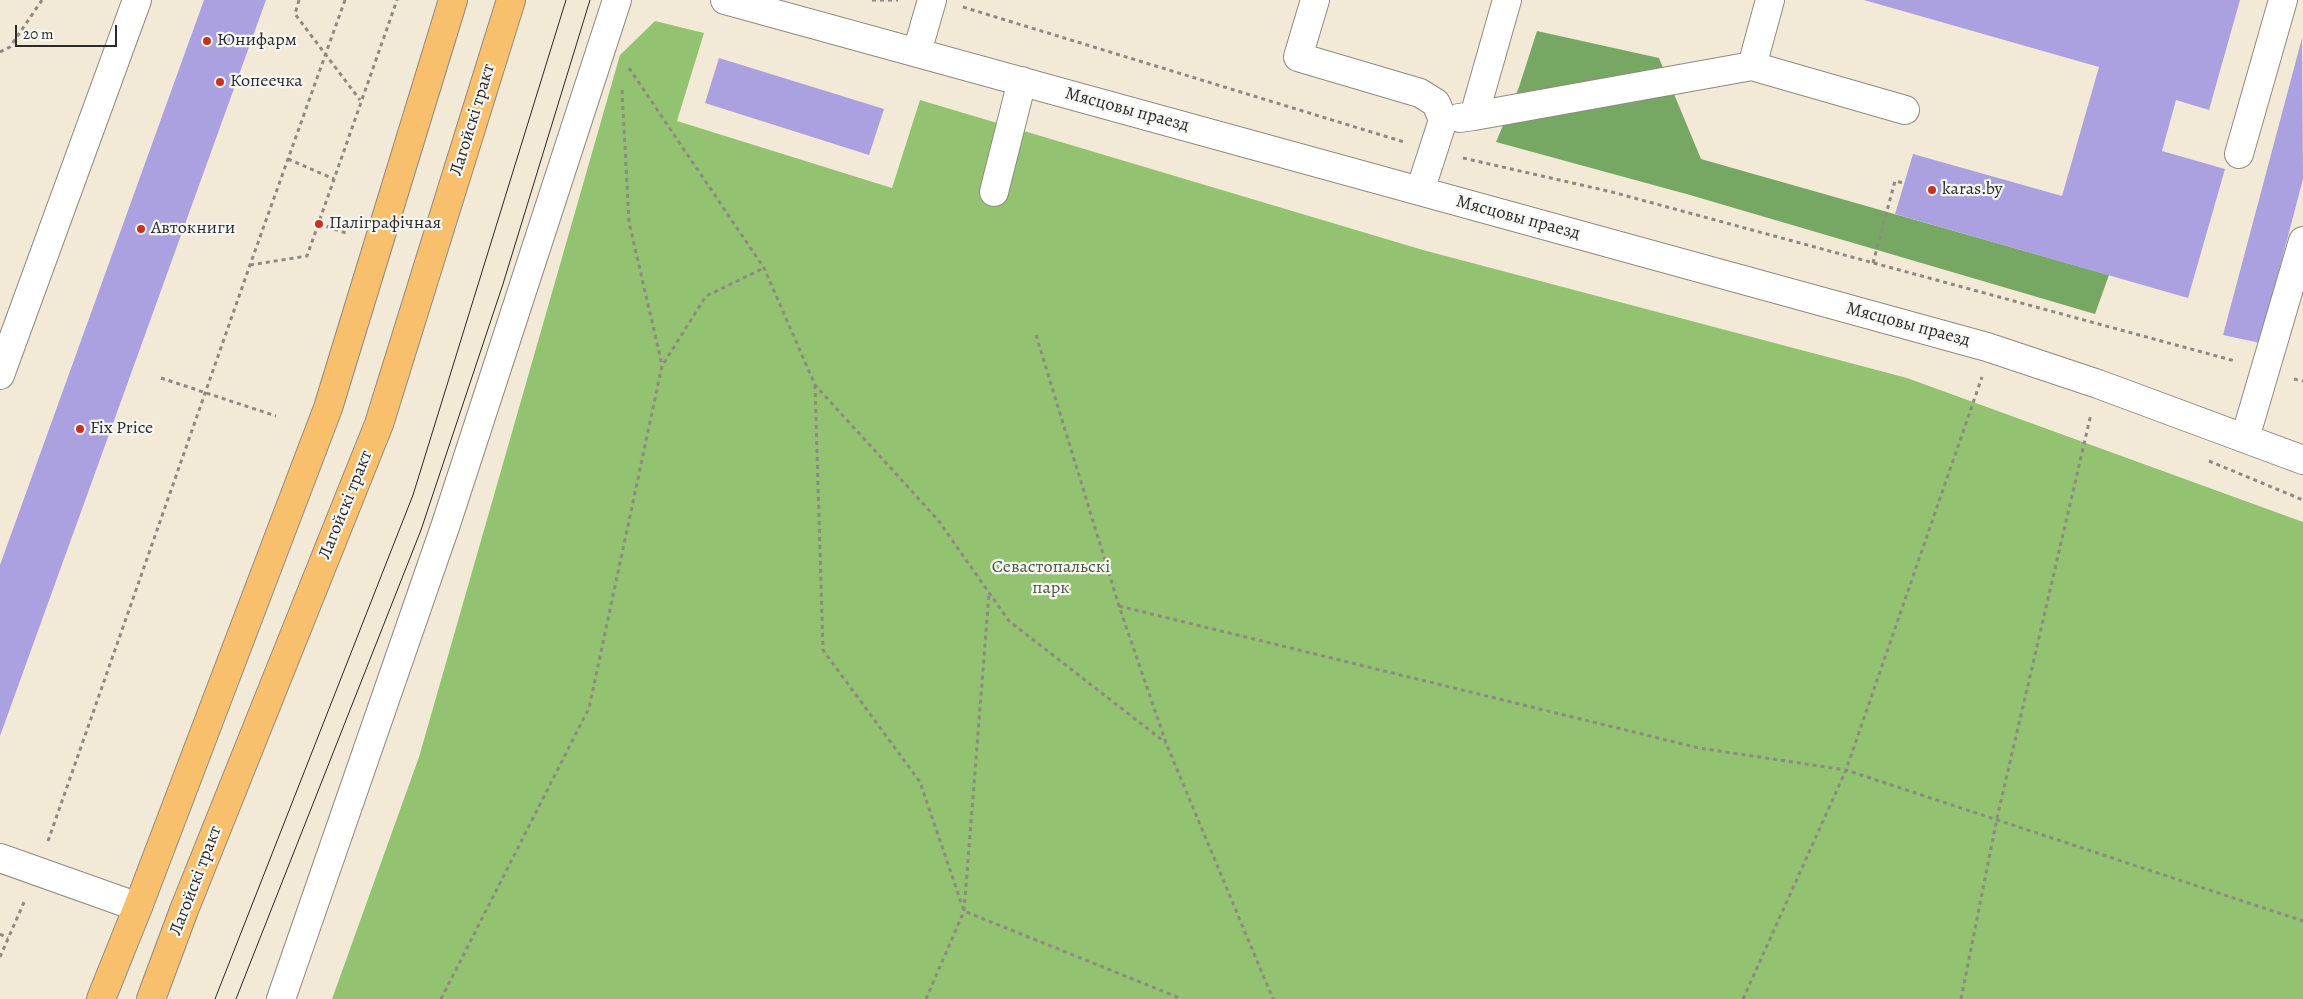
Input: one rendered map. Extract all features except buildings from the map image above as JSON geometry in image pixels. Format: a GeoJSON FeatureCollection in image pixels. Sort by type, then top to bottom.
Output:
{"type":"FeatureCollection","features":[{"type":"Feature","properties":{"kind":"main road"},"geometry":{"type":"LineString","coordinates":[[101,999],[138,907],[328,408],[453,0]]}},
{"type":"Feature","properties":{"kind":"main road","name":"Лагойскі тракт"},"geometry":{"type":"LineString","coordinates":[[151,999],[184,910],[378,424],[511,0]]}},
{"type":"Feature","properties":{"kind":"street"},"geometry":{"type":"LineString","coordinates":[[0,375],[137,0]]}},
{"type":"Feature","properties":{"kind":"street"},"geometry":{"type":"LineString","coordinates":[[281,999],[446,524],[617,0]]}},
{"type":"Feature","properties":{"kind":"street","name":"Мясцовы праезд"},"geometry":{"type":"LineString","coordinates":[[724,0],[1987,347],[2098,384],[2303,460]]}},
{"type":"Feature","properties":{"kind":"street"},"geometry":{"type":"LineString","coordinates":[[917,52],[932,0]]}},
{"type":"Feature","properties":{"kind":"street"},"geometry":{"type":"LineString","coordinates":[[1315,0],[1298,57],[1420,93],[1436,103],[1443,120],[1420,190]]}},
{"type":"Feature","properties":{"kind":"street"},"geometry":{"type":"LineString","coordinates":[[1474,116],[1507,0]]}},
{"type":"Feature","properties":{"kind":"street"},"geometry":{"type":"LineString","coordinates":[[1752,66],[1770,0]]}},
{"type":"Feature","properties":{"kind":"street"},"geometry":{"type":"LineString","coordinates":[[2239,154],[2283,0]]}},
{"type":"Feature","properties":{"kind":"street"},"geometry":{"type":"LineString","coordinates":[[1443,120],[1752,66],[1905,110]]}},
{"type":"Feature","properties":{"kind":"street"},"geometry":{"type":"LineString","coordinates":[[994,192],[1022,81]]}},
{"type":"Feature","properties":{"kind":"street"},"geometry":{"type":"LineString","coordinates":[[2245,438],[2303,241]]}},
{"type":"Feature","properties":{"kind":"street"},"geometry":{"type":"LineString","coordinates":[[3,863],[37,872],[138,907]]}},
{"type":"Feature","properties":{"kind":"path"},"geometry":{"type":"LineString","coordinates":[[0,52],[10,48],[42,0]]}},
{"type":"Feature","properties":{"kind":"path"},"geometry":{"type":"LineString","coordinates":[[299,0],[295,14],[361,101]]}},
{"type":"Feature","properties":{"kind":"path"},"geometry":{"type":"LineString","coordinates":[[0,957],[37,872],[250,265],[346,0]]}},
{"type":"Feature","properties":{"kind":"path"},"geometry":{"type":"LineString","coordinates":[[250,265],[307,256],[397,0]]}},
{"type":"Feature","properties":{"kind":"path"},"geometry":{"type":"LineString","coordinates":[[872,0],[898,0]]}},
{"type":"Feature","properties":{"kind":"path"},"geometry":{"type":"LineString","coordinates":[[960,6],[1433,151],[1612,192],[2265,369],[2303,382]]}},
{"type":"Feature","properties":{"kind":"path"},"geometry":{"type":"LineString","coordinates":[[626,63],[764,268],[815,385],[938,520],[1009,621],[1166,743]]}},
{"type":"Feature","properties":{"kind":"path"},"geometry":{"type":"LineString","coordinates":[[622,84],[629,222],[662,366]]}},
{"type":"Feature","properties":{"kind":"path"},"geometry":{"type":"LineString","coordinates":[[288,159],[334,179]]}},
{"type":"Feature","properties":{"kind":"path"},"geometry":{"type":"LineString","coordinates":[[1873,263],[1895,181],[1904,183]]}},
{"type":"Feature","properties":{"kind":"path"},"geometry":{"type":"LineString","coordinates":[[441,999],[589,708],[662,366],[706,296],[764,268]]}},
{"type":"Feature","properties":{"kind":"path"},"geometry":{"type":"LineString","coordinates":[[1036,335],[1119,606],[1166,743],[1272,999]]}},
{"type":"Feature","properties":{"kind":"path"},"geometry":{"type":"LineString","coordinates":[[1742,999],[1846,770],[1982,379],[1987,347]]}},
{"type":"Feature","properties":{"kind":"path"},"geometry":{"type":"LineString","coordinates":[[1972,377],[1991,382]]}},
{"type":"Feature","properties":{"kind":"path"},"geometry":{"type":"LineString","coordinates":[[161,378],[276,416]]}},
{"type":"Feature","properties":{"kind":"path"},"geometry":{"type":"LineString","coordinates":[[1961,999],[1997,818],[2098,384]]}},
{"type":"Feature","properties":{"kind":"path"},"geometry":{"type":"LineString","coordinates":[[815,385],[823,650],[920,782],[964,911],[1182,999]]}},
{"type":"Feature","properties":{"kind":"path"},"geometry":{"type":"LineString","coordinates":[[2082,411],[2101,418]]}},
{"type":"Feature","properties":{"kind":"path"},"geometry":{"type":"LineString","coordinates":[[2202,459],[2303,500]]}},
{"type":"Feature","properties":{"kind":"path"},"geometry":{"type":"LineString","coordinates":[[926,999],[964,911],[989,594]]}},
{"type":"Feature","properties":{"kind":"path"},"geometry":{"type":"LineString","coordinates":[[1119,606],[1699,748],[1846,770],[1997,818],[2303,921]]}},
{"type":"Feature","properties":{"kind":"path"},"geometry":{"type":"LineString","coordinates":[[0,934],[8,938]]}},
{"type":"Feature","properties":{"kind":"green space","name":"Севастопальскі парк"},"geometry":{"type":"Polygon","coordinates":[[[655,21],[704,33],[677,121],[892,188],[920,100],[1423,250],[1907,378],[2303,522],[2303,999],[332,999],[419,757],[620,55],[655,21]]]}},
{"type":"Feature","properties":{"kind":"green space"},"geometry":{"type":"Polygon","coordinates":[[[1537,31],[1659,58],[1701,159],[2109,275],[2095,314],[1690,195],[1496,142],[1519,87],[1537,31]]]}},
{"type":"Feature","properties":{"kind":"tram line"},"geometry":{"type":"LineString","coordinates":[[215,999],[413,495],[566,0]]}},
{"type":"Feature","properties":{"kind":"tram line"},"geometry":{"type":"LineString","coordinates":[[236,999],[421,530],[503,284],[590,0]]}},
{"type":"Feature","properties":{"kind":"place","name":"Юнифарм"},"geometry":{"type":"Point","coordinates":[207,41]}},
{"type":"Feature","properties":{"kind":"place","name":"Копеечка"},"geometry":{"type":"Point","coordinates":[220,82]}},
{"type":"Feature","properties":{"kind":"place","name":"karas.by"},"geometry":{"type":"Point","coordinates":[1932,190]}},
{"type":"Feature","properties":{"kind":"place","name":"Паліграфічная"},"geometry":{"type":"Point","coordinates":[319,224]}},
{"type":"Feature","properties":{"kind":"place","name":"Автокниги"},"geometry":{"type":"Point","coordinates":[141,229]}},
{"type":"Feature","properties":{"kind":"place","name":"Fix Price"},"geometry":{"type":"Point","coordinates":[80,429]}}]}
